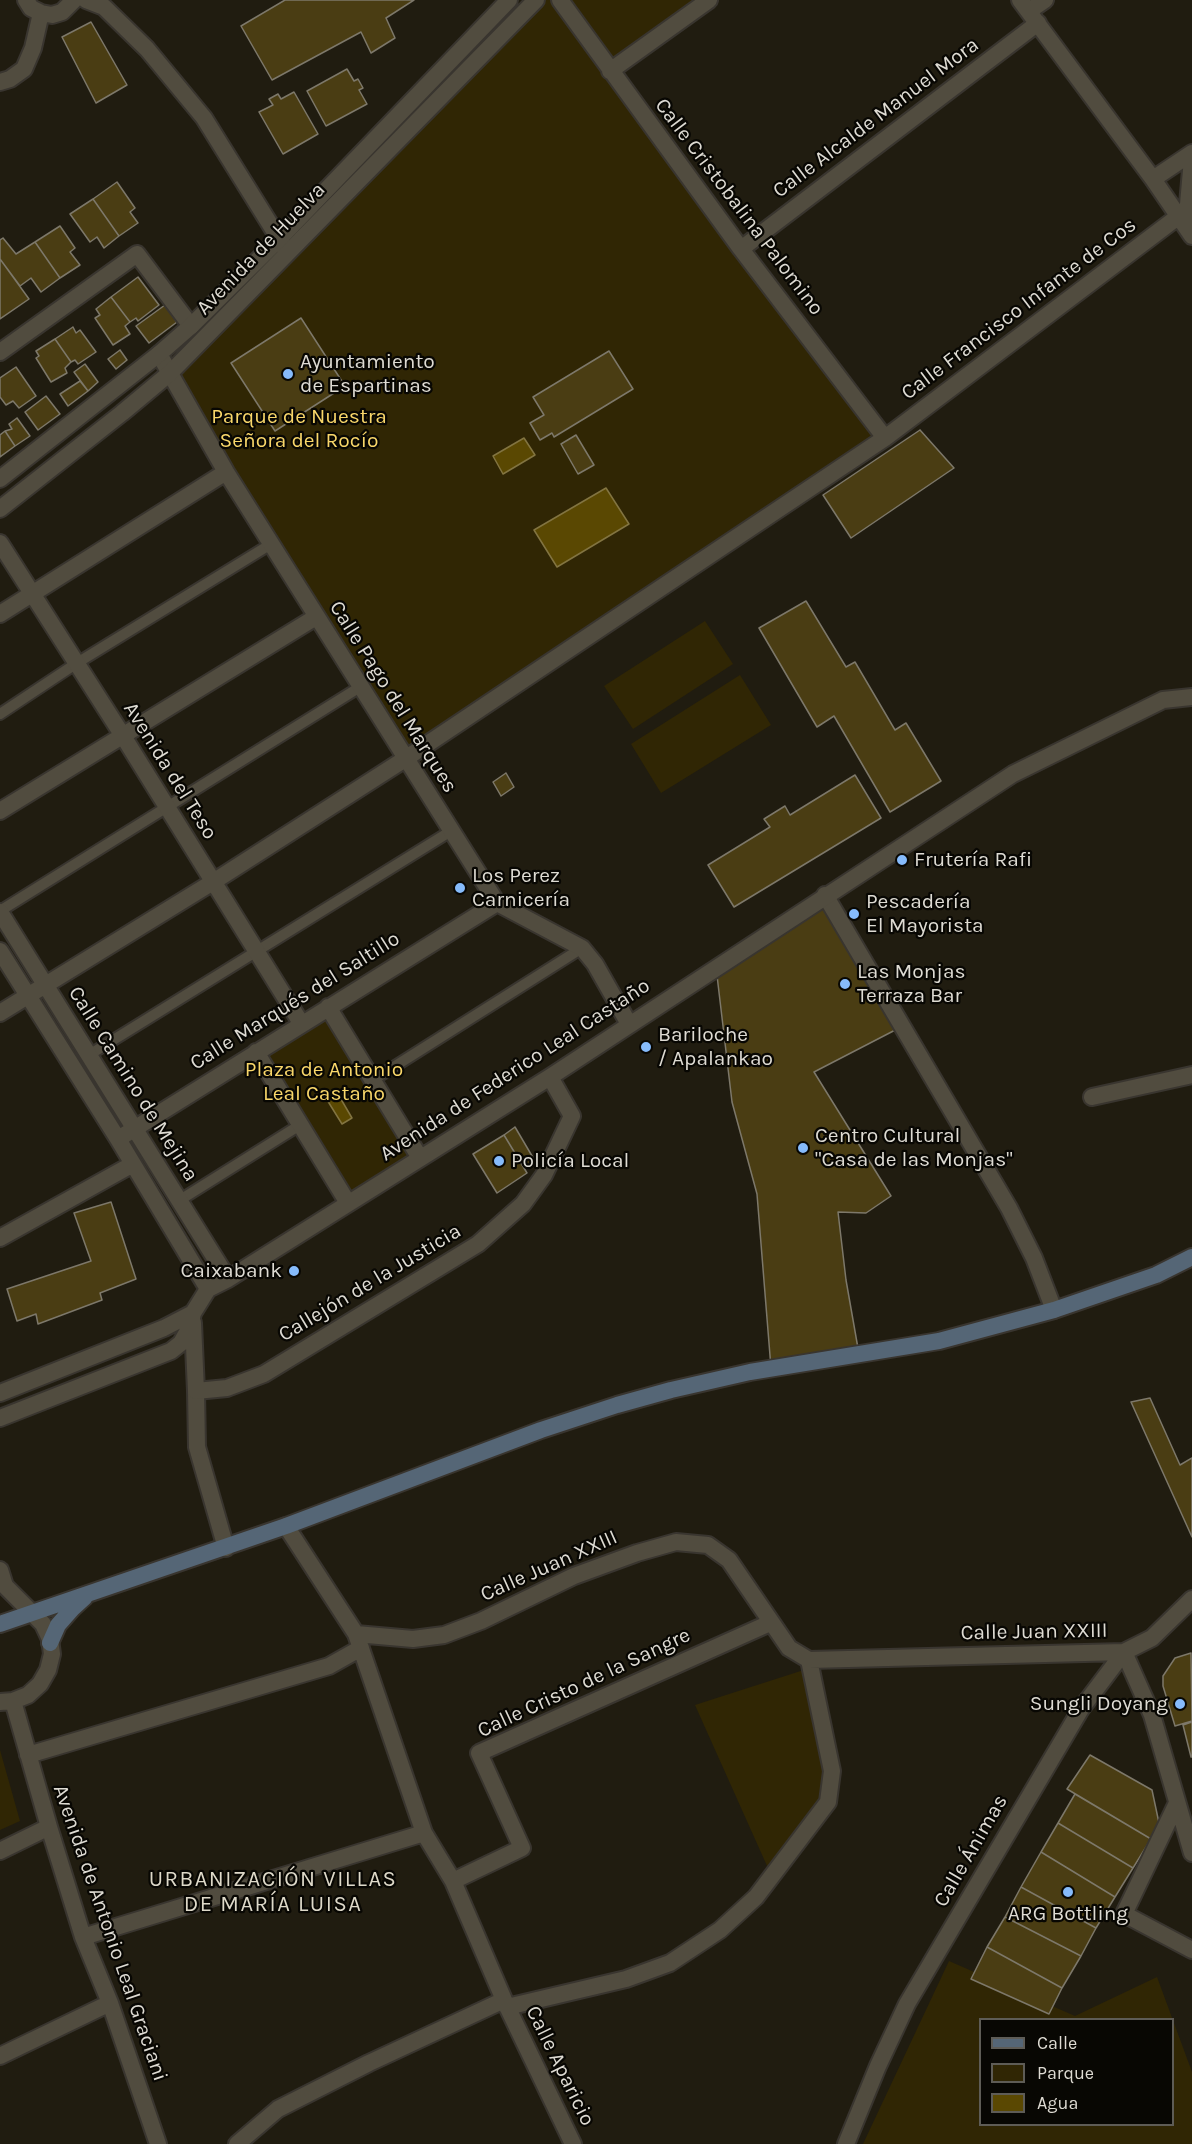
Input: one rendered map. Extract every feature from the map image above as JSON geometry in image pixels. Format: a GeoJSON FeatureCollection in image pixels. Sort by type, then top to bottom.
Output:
{"type":"FeatureCollection","features":[{"type":"Feature","properties":{"kind":"main road"},"geometry":{"type":"LineString","coordinates":[[0,1624],[226,1548],[541,1430],[617,1404],[750,1372],[939,1341],[1054,1310],[1156,1275],[1192,1258]]}},
{"type":"Feature","properties":{"kind":"main road"},"geometry":{"type":"LineString","coordinates":[[50,1643],[58,1625],[90,1593]]}},
{"type":"Feature","properties":{"kind":"street"},"geometry":{"type":"LineString","coordinates":[[26,0],[31,8],[52,15],[62,12],[74,0]]}},
{"type":"Feature","properties":{"kind":"street"},"geometry":{"type":"LineString","coordinates":[[87,0],[104,7],[147,49],[204,118],[284,246]]}},
{"type":"Feature","properties":{"kind":"street","name":"Avenida de Huelva"},"geometry":{"type":"LineString","coordinates":[[0,509],[123,413],[170,373],[509,0]]}},
{"type":"Feature","properties":{"kind":"street","name":"Avenida de Huelva"},"geometry":{"type":"LineString","coordinates":[[0,479],[159,354],[284,246],[536,0]]}},
{"type":"Feature","properties":{"kind":"street","name":"Calle Cristobalina Palomino"},"geometry":{"type":"LineString","coordinates":[[560,0],[741,249],[885,438]]}},
{"type":"Feature","properties":{"kind":"street"},"geometry":{"type":"LineString","coordinates":[[610,71],[709,0]]}},
{"type":"Feature","properties":{"kind":"street","name":"Calle Alcalde Manuel Mora"},"geometry":{"type":"LineString","coordinates":[[741,249],[1045,0]]}},
{"type":"Feature","properties":{"kind":"street"},"geometry":{"type":"LineString","coordinates":[[1029,12],[1186,227]]}},
{"type":"Feature","properties":{"kind":"street"},"geometry":{"type":"LineString","coordinates":[[0,82],[10,79],[24,69],[33,48],[41,13]]}},
{"type":"Feature","properties":{"kind":"street"},"geometry":{"type":"LineString","coordinates":[[1153,179],[1192,153]]}},
{"type":"Feature","properties":{"kind":"street"},"geometry":{"type":"LineString","coordinates":[[1186,227],[1192,159]]}},
{"type":"Feature","properties":{"kind":"street","name":"Calle Francisco Infante de Cos"},"geometry":{"type":"LineString","coordinates":[[0,1013],[213,882],[405,759],[885,438],[1186,227]]}},
{"type":"Feature","properties":{"kind":"street"},"geometry":{"type":"LineString","coordinates":[[0,352],[137,254],[191,326]]}},
{"type":"Feature","properties":{"kind":"street","name":"Calle Pago del Marques"},"geometry":{"type":"LineString","coordinates":[[159,354],[226,472],[497,903],[582,948],[629,1024]]}},
{"type":"Feature","properties":{"kind":"street"},"geometry":{"type":"LineString","coordinates":[[0,614],[226,472]]}},
{"type":"Feature","properties":{"kind":"street","name":"Avenida del Teso"},"geometry":{"type":"LineString","coordinates":[[0,543],[301,1023]]}},
{"type":"Feature","properties":{"kind":"street"},"geometry":{"type":"LineString","coordinates":[[0,811],[316,617]]}},
{"type":"Feature","properties":{"kind":"street","name":"Avenida de Federico Leal Castaño"},"geometry":{"type":"LineString","coordinates":[[208,1289],[228,1279],[550,1077],[1013,774],[1077,740],[1163,700],[1192,697]]}},
{"type":"Feature","properties":{"kind":"street"},"geometry":{"type":"LineString","coordinates":[[825,895],[1009,1208],[1034,1258],[1054,1310]]}},
{"type":"Feature","properties":{"kind":"street","name":"Calle Marqués del Saltillo"},"geometry":{"type":"LineString","coordinates":[[118,1139],[497,903]]}},
{"type":"Feature","properties":{"kind":"street","name":"Calle Camino de Mejina"},"geometry":{"type":"LineString","coordinates":[[0,911],[228,1279]]}},
{"type":"Feature","properties":{"kind":"street","name":"Calle Camino de Mejina"},"geometry":{"type":"LineString","coordinates":[[0,951],[118,1139],[208,1289]]}},
{"type":"Feature","properties":{"kind":"street"},"geometry":{"type":"LineString","coordinates":[[328,1007],[420,1158]]}},
{"type":"Feature","properties":{"kind":"street"},"geometry":{"type":"LineString","coordinates":[[256,1052],[348,1203]]}},
{"type":"Feature","properties":{"kind":"street"},"geometry":{"type":"LineString","coordinates":[[1092,1097],[1192,1075]]}},
{"type":"Feature","properties":{"kind":"street","name":"Callejón de la Justicia"},"geometry":{"type":"LineString","coordinates":[[196,1391],[227,1388],[264,1374],[478,1244],[523,1204],[544,1175],[572,1116],[550,1077]]}},
{"type":"Feature","properties":{"kind":"street"},"geometry":{"type":"LineString","coordinates":[[0,1238],[133,1164]]}},
{"type":"Feature","properties":{"kind":"street"},"geometry":{"type":"LineString","coordinates":[[0,1418],[171,1351],[181,1343],[190,1327],[193,1313],[208,1289]]}},
{"type":"Feature","properties":{"kind":"street"},"geometry":{"type":"LineString","coordinates":[[193,1313],[197,1447],[226,1548]]}},
{"type":"Feature","properties":{"kind":"street"},"geometry":{"type":"LineString","coordinates":[[0,1393],[164,1328],[193,1313]]}},
{"type":"Feature","properties":{"kind":"street"},"geometry":{"type":"LineString","coordinates":[[28,1755],[329,1666],[358,1641],[286,1526]]}},
{"type":"Feature","properties":{"kind":"street","name":"Calle Juan XXIII"},"geometry":{"type":"LineString","coordinates":[[358,1641],[413,1639],[444,1635],[481,1621],[574,1576],[637,1553],[676,1542],[708,1545],[729,1560],[789,1648],[809,1659],[1124,1652]]}},
{"type":"Feature","properties":{"kind":"street"},"geometry":{"type":"LineString","coordinates":[[0,1570],[5,1586],[43,1624],[52,1654],[48,1670],[40,1684],[28,1695],[7,1701]]}},
{"type":"Feature","properties":{"kind":"street","name":"Calle Ánimas"},"geometry":{"type":"LineString","coordinates":[[846,2144],[878,2066],[907,2004],[1081,1709],[1124,1652],[1152,1638],[1185,1612],[1192,1599]]}},
{"type":"Feature","properties":{"kind":"street","name":"Calle Cristo de la Sangre"},"geometry":{"type":"LineString","coordinates":[[453,1881],[522,1848],[479,1753],[770,1623]]}},
{"type":"Feature","properties":{"kind":"street","name":"Calle Aparicio"},"geometry":{"type":"LineString","coordinates":[[358,1641],[424,1833],[453,1881],[506,2003],[573,2144]]}},
{"type":"Feature","properties":{"kind":"street"},"geometry":{"type":"LineString","coordinates":[[1124,1652],[1152,1715],[1192,1853]]}},
{"type":"Feature","properties":{"kind":"street"},"geometry":{"type":"LineString","coordinates":[[237,2144],[278,2109],[369,2062],[506,2003],[626,1979],[670,1963],[720,1930],[756,1897],[828,1802],[832,1771],[809,1659]]}},
{"type":"Feature","properties":{"kind":"street","name":"Avenida de Antonio Leal Graciani"},"geometry":{"type":"LineString","coordinates":[[7,1701],[28,1755],[83,1937],[110,2003],[158,2144]]}},
{"type":"Feature","properties":{"kind":"street"},"geometry":{"type":"LineString","coordinates":[[1177,1803],[1124,1914],[1192,1950]]}},
{"type":"Feature","properties":{"kind":"street"},"geometry":{"type":"LineString","coordinates":[[0,1851],[49,1827]]}},
{"type":"Feature","properties":{"kind":"street"},"geometry":{"type":"LineString","coordinates":[[83,1937],[424,1833]]}},
{"type":"Feature","properties":{"kind":"street"},"geometry":{"type":"LineString","coordinates":[[0,2056],[110,2003]]}},
{"type":"Feature","properties":{"kind":"lane"},"geometry":{"type":"LineString","coordinates":[[0,714],[76,663],[271,544]]}},
{"type":"Feature","properties":{"kind":"lane"},"geometry":{"type":"LineString","coordinates":[[0,911],[360,687]]}},
{"type":"Feature","properties":{"kind":"lane"},"geometry":{"type":"LineString","coordinates":[[89,1055],[451,831]]}},
{"type":"Feature","properties":{"kind":"lane"},"geometry":{"type":"LineString","coordinates":[[373,1080],[582,948]]}},
{"type":"Feature","properties":{"kind":"lane"},"geometry":{"type":"LineString","coordinates":[[180,1200],[300,1125]]}},
{"type":"Feature","properties":{"kind":"green space","name":"Parque de Nuestra Señora del Rocío"},"geometry":{"type":"Polygon","coordinates":[[[536,0],[709,0],[611,70],[885,438],[405,759],[170,373],[536,0]]]}},
{"type":"Feature","properties":{"kind":"green space"},"geometry":{"type":"Polygon","coordinates":[[[705,621],[733,664],[633,729],[604,686],[705,621]]]}},
{"type":"Feature","properties":{"kind":"green space"},"geometry":{"type":"Polygon","coordinates":[[[740,675],[771,725],[661,793],[631,744],[740,675]]]}},
{"type":"Feature","properties":{"kind":"green space","name":"Plaza de Antonio Leal Castaño"},"geometry":{"type":"Polygon","coordinates":[[[328,1007],[420,1158],[348,1203],[256,1052],[328,1007]]]}},
{"type":"Feature","properties":{"kind":"green space"},"geometry":{"type":"Polygon","coordinates":[[[810,1668],[828,1802],[772,1877],[695,1705],[810,1668]]]}},
{"type":"Feature","properties":{"kind":"green space"},"geometry":{"type":"Polygon","coordinates":[[[0,1750],[20,1821],[0,1830],[0,1750]]]}},
{"type":"Feature","properties":{"kind":"green space"},"geometry":{"type":"Polygon","coordinates":[[[949,1961],[1075,2016],[1157,1977],[1172,2018],[979,2018],[979,2126],[1174,2126],[1174,2023],[1192,2072],[1192,2144],[863,2144],[949,1961]]]}},
{"type":"Feature","properties":{"kind":"water"},"geometry":{"type":"Polygon","coordinates":[[[524,438],[535,455],[503,474],[493,456],[524,438]]]}},
{"type":"Feature","properties":{"kind":"water"},"geometry":{"type":"Polygon","coordinates":[[[606,488],[629,524],[557,567],[534,530],[606,488]]]}},
{"type":"Feature","properties":{"kind":"water"},"geometry":{"type":"Polygon","coordinates":[[[335,1089],[352,1118],[342,1124],[324,1095],[335,1089]]]}},
{"type":"Feature","properties":{"kind":"building"},"geometry":{"type":"Polygon","coordinates":[[[285,0],[414,0],[386,18],[395,38],[371,53],[361,32],[272,80],[241,26],[285,0]]]}},
{"type":"Feature","properties":{"kind":"building"},"geometry":{"type":"Polygon","coordinates":[[[91,22],[127,85],[96,103],[62,37],[91,22]]]}},
{"type":"Feature","properties":{"kind":"building"},"geometry":{"type":"Polygon","coordinates":[[[347,69],[354,81],[358,79],[363,88],[359,90],[367,104],[326,126],[307,91],[347,69]]]}},
{"type":"Feature","properties":{"kind":"building"},"geometry":{"type":"Polygon","coordinates":[[[294,92],[318,134],[283,154],[259,112],[273,105],[269,99],[278,94],[281,99],[294,92]]]}},
{"type":"Feature","properties":{"kind":"building"},"geometry":{"type":"Polygon","coordinates":[[[117,182],[135,208],[130,212],[138,223],[119,236],[93,199],[117,182]]]}},
{"type":"Feature","properties":{"kind":"building"},"geometry":{"type":"Polygon","coordinates":[[[93,199],[119,236],[104,248],[97,237],[90,242],[70,214],[93,199]]]}},
{"type":"Feature","properties":{"kind":"building"},"geometry":{"type":"Polygon","coordinates":[[[60,226],[75,248],[70,252],[80,265],[60,278],[35,242],[60,226]]]}},
{"type":"Feature","properties":{"kind":"building"},"geometry":{"type":"Polygon","coordinates":[[[3,238],[16,254],[35,242],[60,278],[41,292],[31,278],[20,286],[0,259],[0,240],[3,238]]]}},
{"type":"Feature","properties":{"kind":"building"},"geometry":{"type":"Polygon","coordinates":[[[0,259],[29,299],[0,319],[0,259]]]}},
{"type":"Feature","properties":{"kind":"building"},"geometry":{"type":"Polygon","coordinates":[[[138,277],[159,305],[138,321],[136,318],[130,322],[111,297],[138,277]]]}},
{"type":"Feature","properties":{"kind":"building"},"geometry":{"type":"Polygon","coordinates":[[[111,297],[130,322],[125,326],[130,334],[113,345],[95,318],[100,315],[96,309],[111,297]]]}},
{"type":"Feature","properties":{"kind":"building"},"geometry":{"type":"Polygon","coordinates":[[[165,305],[177,322],[149,343],[136,326],[165,305]]]}},
{"type":"Feature","properties":{"kind":"building","name":"Ayuntamiento de Espartinas"},"geometry":{"type":"Polygon","coordinates":[[[301,318],[345,386],[275,431],[231,363],[301,318]]]}},
{"type":"Feature","properties":{"kind":"building"},"geometry":{"type":"Polygon","coordinates":[[[73,327],[76,333],[80,330],[96,352],[78,364],[75,360],[71,362],[55,339],[73,327]]]}},
{"type":"Feature","properties":{"kind":"building"},"geometry":{"type":"Polygon","coordinates":[[[55,339],[71,362],[65,368],[67,373],[51,382],[36,358],[39,356],[36,351],[55,339]]]}},
{"type":"Feature","properties":{"kind":"building"},"geometry":{"type":"Polygon","coordinates":[[[120,350],[127,360],[116,369],[108,359],[120,350]]]}},
{"type":"Feature","properties":{"kind":"building"},"geometry":{"type":"Polygon","coordinates":[[[609,351],[633,389],[554,437],[552,433],[540,440],[530,423],[544,415],[533,397],[609,351]]]}},
{"type":"Feature","properties":{"kind":"building"},"geometry":{"type":"Polygon","coordinates":[[[85,364],[98,382],[88,391],[74,372],[85,364]]]}},
{"type":"Feature","properties":{"kind":"building"},"geometry":{"type":"Polygon","coordinates":[[[16,367],[36,396],[19,408],[13,401],[6,405],[0,397],[0,378],[16,367]]]}},
{"type":"Feature","properties":{"kind":"building"},"geometry":{"type":"Polygon","coordinates":[[[80,381],[88,391],[68,406],[60,394],[80,381]]]}},
{"type":"Feature","properties":{"kind":"building"},"geometry":{"type":"Polygon","coordinates":[[[46,396],[60,414],[38,430],[25,412],[46,396]]]}},
{"type":"Feature","properties":{"kind":"building"},"geometry":{"type":"Polygon","coordinates":[[[17,418],[30,436],[15,446],[5,431],[12,429],[9,424],[17,418]]]}},
{"type":"Feature","properties":{"kind":"building"},"geometry":{"type":"Polygon","coordinates":[[[920,430],[954,468],[851,538],[823,495],[920,430]]]}},
{"type":"Feature","properties":{"kind":"building"},"geometry":{"type":"Polygon","coordinates":[[[5,431],[15,446],[0,457],[0,435],[5,431]]]}},
{"type":"Feature","properties":{"kind":"building"},"geometry":{"type":"Polygon","coordinates":[[[576,435],[594,465],[578,474],[561,444],[576,435]]]}},
{"type":"Feature","properties":{"kind":"building"},"geometry":{"type":"Polygon","coordinates":[[[806,601],[846,667],[855,662],[895,730],[906,723],[941,781],[890,812],[834,716],[817,727],[759,628],[806,601]]]}},
{"type":"Feature","properties":{"kind":"building"},"geometry":{"type":"Polygon","coordinates":[[[506,773],[514,787],[501,796],[493,782],[506,773]]]}},
{"type":"Feature","properties":{"kind":"building"},"geometry":{"type":"Polygon","coordinates":[[[855,775],[881,818],[734,907],[708,865],[770,827],[764,819],[785,806],[790,815],[855,775]]]}},
{"type":"Feature","properties":{"kind":"building","name":"Centro Cultural \"Casa de las Monjas\""},"geometry":{"type":"Polygon","coordinates":[[[825,895],[903,1026],[814,1072],[891,1196],[866,1213],[838,1212],[846,1280],[859,1354],[771,1368],[757,1194],[732,1102],[716,967],[825,895]]]}},
{"type":"Feature","properties":{"kind":"building"},"geometry":{"type":"Polygon","coordinates":[[[515,1127],[535,1161],[524,1168],[504,1135],[515,1127]]]}},
{"type":"Feature","properties":{"kind":"building","name":"Policía Local"},"geometry":{"type":"Polygon","coordinates":[[[504,1135],[527,1173],[497,1193],[473,1154],[504,1135]]]}},
{"type":"Feature","properties":{"kind":"building"},"geometry":{"type":"Polygon","coordinates":[[[111,1202],[136,1279],[100,1293],[102,1300],[38,1324],[36,1314],[17,1321],[7,1289],[91,1261],[74,1213],[111,1202]]]}},
{"type":"Feature","properties":{"kind":"building"},"geometry":{"type":"Polygon","coordinates":[[[1150,1398],[1180,1465],[1192,1458],[1192,1537],[1131,1402],[1150,1398]]]}},
{"type":"Feature","properties":{"kind":"building","name":"Sungli Doyang"},"geometry":{"type":"Polygon","coordinates":[[[1191,1653],[1192,1721],[1175,1726],[1163,1686],[1163,1676],[1175,1658],[1191,1653]]]}},
{"type":"Feature","properties":{"kind":"building"},"geometry":{"type":"Polygon","coordinates":[[[1192,1722],[1192,1757],[1191,1757],[1183,1725],[1192,1722]]]}},
{"type":"Feature","properties":{"kind":"building"},"geometry":{"type":"Polygon","coordinates":[[[1090,1755],[1152,1790],[1159,1823],[1151,1839],[1067,1789],[1090,1755]]]}},
{"type":"Feature","properties":{"kind":"building"},"geometry":{"type":"Polygon","coordinates":[[[1075,1794],[1151,1839],[1133,1868],[1058,1823],[1075,1794]]]}},
{"type":"Feature","properties":{"kind":"building"},"geometry":{"type":"Polygon","coordinates":[[[1058,1823],[1133,1868],[1115,1897],[1041,1852],[1058,1823]]]}},
{"type":"Feature","properties":{"kind":"building","name":"ARG Bottling"},"geometry":{"type":"Polygon","coordinates":[[[1041,1852],[1115,1897],[1096,1928],[1021,1887],[1041,1852]]]}},
{"type":"Feature","properties":{"kind":"building"},"geometry":{"type":"Polygon","coordinates":[[[1021,1887],[1096,1928],[1081,1956],[1005,1917],[1021,1887]]]}},
{"type":"Feature","properties":{"kind":"building"},"geometry":{"type":"Polygon","coordinates":[[[1005,1917],[1081,1956],[1062,1988],[987,1947],[1005,1917]]]}},
{"type":"Feature","properties":{"kind":"building"},"geometry":{"type":"Polygon","coordinates":[[[987,1947],[1062,1988],[1049,2014],[971,1979],[987,1947]]]}},
{"type":"Feature","properties":{"kind":"place","name":"Ayuntamiento de Espartinas"},"geometry":{"type":"Point","coordinates":[288,374]}},
{"type":"Feature","properties":{"kind":"place","name":"Frutería Rafi"},"geometry":{"type":"Point","coordinates":[902,860]}},
{"type":"Feature","properties":{"kind":"place","name":"Los Perez Carnicería"},"geometry":{"type":"Point","coordinates":[460,888]}},
{"type":"Feature","properties":{"kind":"place","name":"Pescadería El Mayorista"},"geometry":{"type":"Point","coordinates":[854,914]}},
{"type":"Feature","properties":{"kind":"place","name":"Las Monjas Terraza Bar"},"geometry":{"type":"Point","coordinates":[845,984]}},
{"type":"Feature","properties":{"kind":"place","name":"Bariloche / Apalankao"},"geometry":{"type":"Point","coordinates":[646,1047]}},
{"type":"Feature","properties":{"kind":"place","name":"Centro Cultural \"Casa de las Monjas\""},"geometry":{"type":"Point","coordinates":[803,1148]}},
{"type":"Feature","properties":{"kind":"place","name":"Policía Local"},"geometry":{"type":"Point","coordinates":[499,1161]}},
{"type":"Feature","properties":{"kind":"place","name":"Caixabank"},"geometry":{"type":"Point","coordinates":[294,1271]}},
{"type":"Feature","properties":{"kind":"place","name":"Sungli Doyang"},"geometry":{"type":"Point","coordinates":[1180,1704]}},
{"type":"Feature","properties":{"kind":"place","name":"ARG Bottling"},"geometry":{"type":"Point","coordinates":[1068,1892]}},
{"type":"Feature","properties":{"kind":"district","name":"URBANIZACIÓN VILLAS DE MARÍA LUISA"},"geometry":{"type":"Point","coordinates":[273,1892]}}]}
